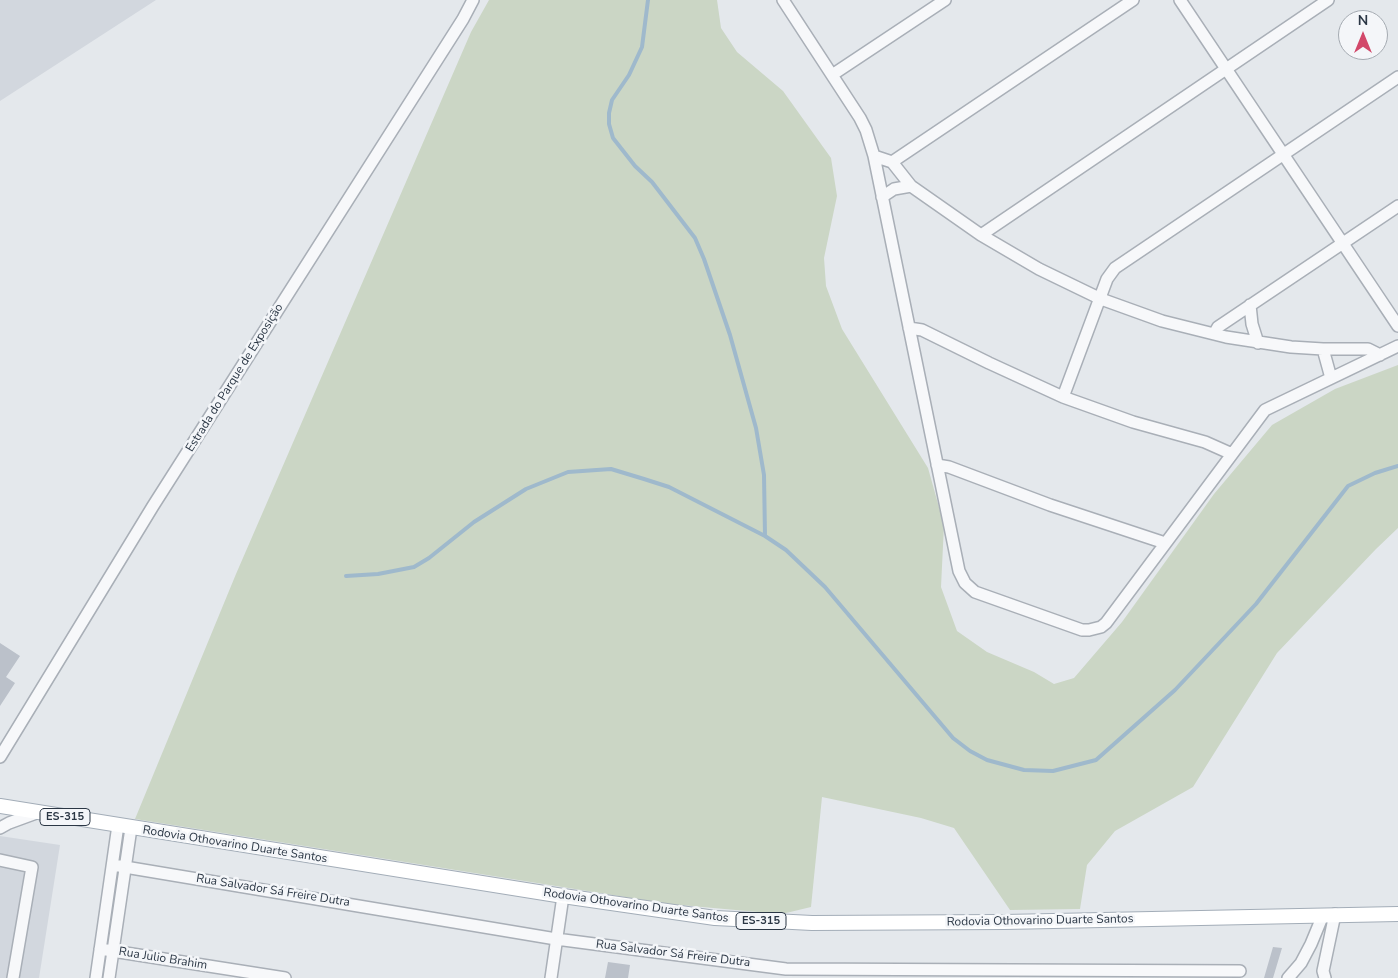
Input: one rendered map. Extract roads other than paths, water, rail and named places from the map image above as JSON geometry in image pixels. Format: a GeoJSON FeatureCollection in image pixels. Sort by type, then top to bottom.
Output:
{"type":"FeatureCollection","features":[{"type":"Feature","properties":{"kind":"main road","name":"Rodovia Othovarino Duarte Santos"},"geometry":{"type":"LineString","coordinates":[[0,806],[563,896],[715,918],[812,923],[1014,922],[1398,914]]}},
{"type":"Feature","properties":{"kind":"street","name":"Estrada do Parque de Exposição"},"geometry":{"type":"LineString","coordinates":[[0,757],[153,506],[464,18],[473,0]]}},
{"type":"Feature","properties":{"kind":"street"},"geometry":{"type":"LineString","coordinates":[[783,0],[866,130],[874,156],[959,571],[966,583],[975,592],[1082,630],[1095,629],[1106,623],[1264,410],[1398,346]]}},
{"type":"Feature","properties":{"kind":"street"},"geometry":{"type":"LineString","coordinates":[[832,75],[945,0]]}},
{"type":"Feature","properties":{"kind":"street"},"geometry":{"type":"LineString","coordinates":[[892,162],[1133,0]]}},
{"type":"Feature","properties":{"kind":"street"},"geometry":{"type":"LineString","coordinates":[[1180,0],[1398,326]]}},
{"type":"Feature","properties":{"kind":"street"},"geometry":{"type":"LineString","coordinates":[[981,235],[1328,0]]}},
{"type":"Feature","properties":{"kind":"street"},"geometry":{"type":"LineString","coordinates":[[1063,397],[1107,279],[1115,268],[1398,77]]}},
{"type":"Feature","properties":{"kind":"street"},"geometry":{"type":"LineString","coordinates":[[874,156],[892,162],[911,186],[981,235],[1040,269],[1101,298],[1162,321],[1258,343],[1324,349],[1368,349],[1380,355]]}},
{"type":"Feature","properties":{"kind":"street"},"geometry":{"type":"LineString","coordinates":[[882,197],[894,189],[911,186]]}},
{"type":"Feature","properties":{"kind":"street"},"geometry":{"type":"LineString","coordinates":[[1214,334],[1218,327],[1398,206]]}},
{"type":"Feature","properties":{"kind":"street"},"geometry":{"type":"LineString","coordinates":[[1250,306],[1252,324],[1258,343]]}},
{"type":"Feature","properties":{"kind":"street"},"geometry":{"type":"LineString","coordinates":[[909,328],[922,330],[989,364],[1063,397],[1133,422],[1205,442],[1232,454]]}},
{"type":"Feature","properties":{"kind":"street"},"geometry":{"type":"LineString","coordinates":[[1324,349],[1331,378]]}},
{"type":"Feature","properties":{"kind":"street"},"geometry":{"type":"LineString","coordinates":[[937,465],[949,466],[1050,505],[1165,543]]}},
{"type":"Feature","properties":{"kind":"street"},"geometry":{"type":"LineString","coordinates":[[0,828],[39,812]]}},
{"type":"Feature","properties":{"kind":"street"},"geometry":{"type":"LineString","coordinates":[[109,978],[114,951],[119,866],[124,827]]}},
{"type":"Feature","properties":{"kind":"street"},"geometry":{"type":"LineString","coordinates":[[0,860],[32,867],[13,978]]}},
{"type":"Feature","properties":{"kind":"street"},"geometry":{"type":"LineString","coordinates":[[96,978],[100,949],[119,866]]}},
{"type":"Feature","properties":{"kind":"street","name":"Rua Salvador Sá Freire Dutra"},"geometry":{"type":"LineString","coordinates":[[119,866],[556,939],[786,969],[996,974],[1240,971]]}},
{"type":"Feature","properties":{"kind":"street"},"geometry":{"type":"LineString","coordinates":[[551,978],[563,896]]}},
{"type":"Feature","properties":{"kind":"street"},"geometry":{"type":"LineString","coordinates":[[1288,978],[1301,963],[1329,914]]}},
{"type":"Feature","properties":{"kind":"street"},"geometry":{"type":"LineString","coordinates":[[1325,978],[1329,914]]}},
{"type":"Feature","properties":{"kind":"street","name":"Rua Julio Brahim"},"geometry":{"type":"LineString","coordinates":[[100,949],[285,978]]}},
{"type":"Feature","properties":{"kind":"waterway"},"geometry":{"type":"LineString","coordinates":[[648,0],[642,47],[629,75],[612,100],[609,124],[613,138],[635,166],[652,182],[695,238],[704,259],[730,335],[756,428],[764,475],[765,536]]}},
{"type":"Feature","properties":{"kind":"waterway"},"geometry":{"type":"LineString","coordinates":[[346,576],[378,574],[414,567],[429,558],[474,522],[526,489],[568,472],[611,469],[669,487],[765,536],[786,550],[825,587],[953,738],[970,751],[987,760],[1024,770],[1053,771],[1096,760],[1175,690],[1256,604],[1348,486],[1375,473],[1398,466]]}}]}
